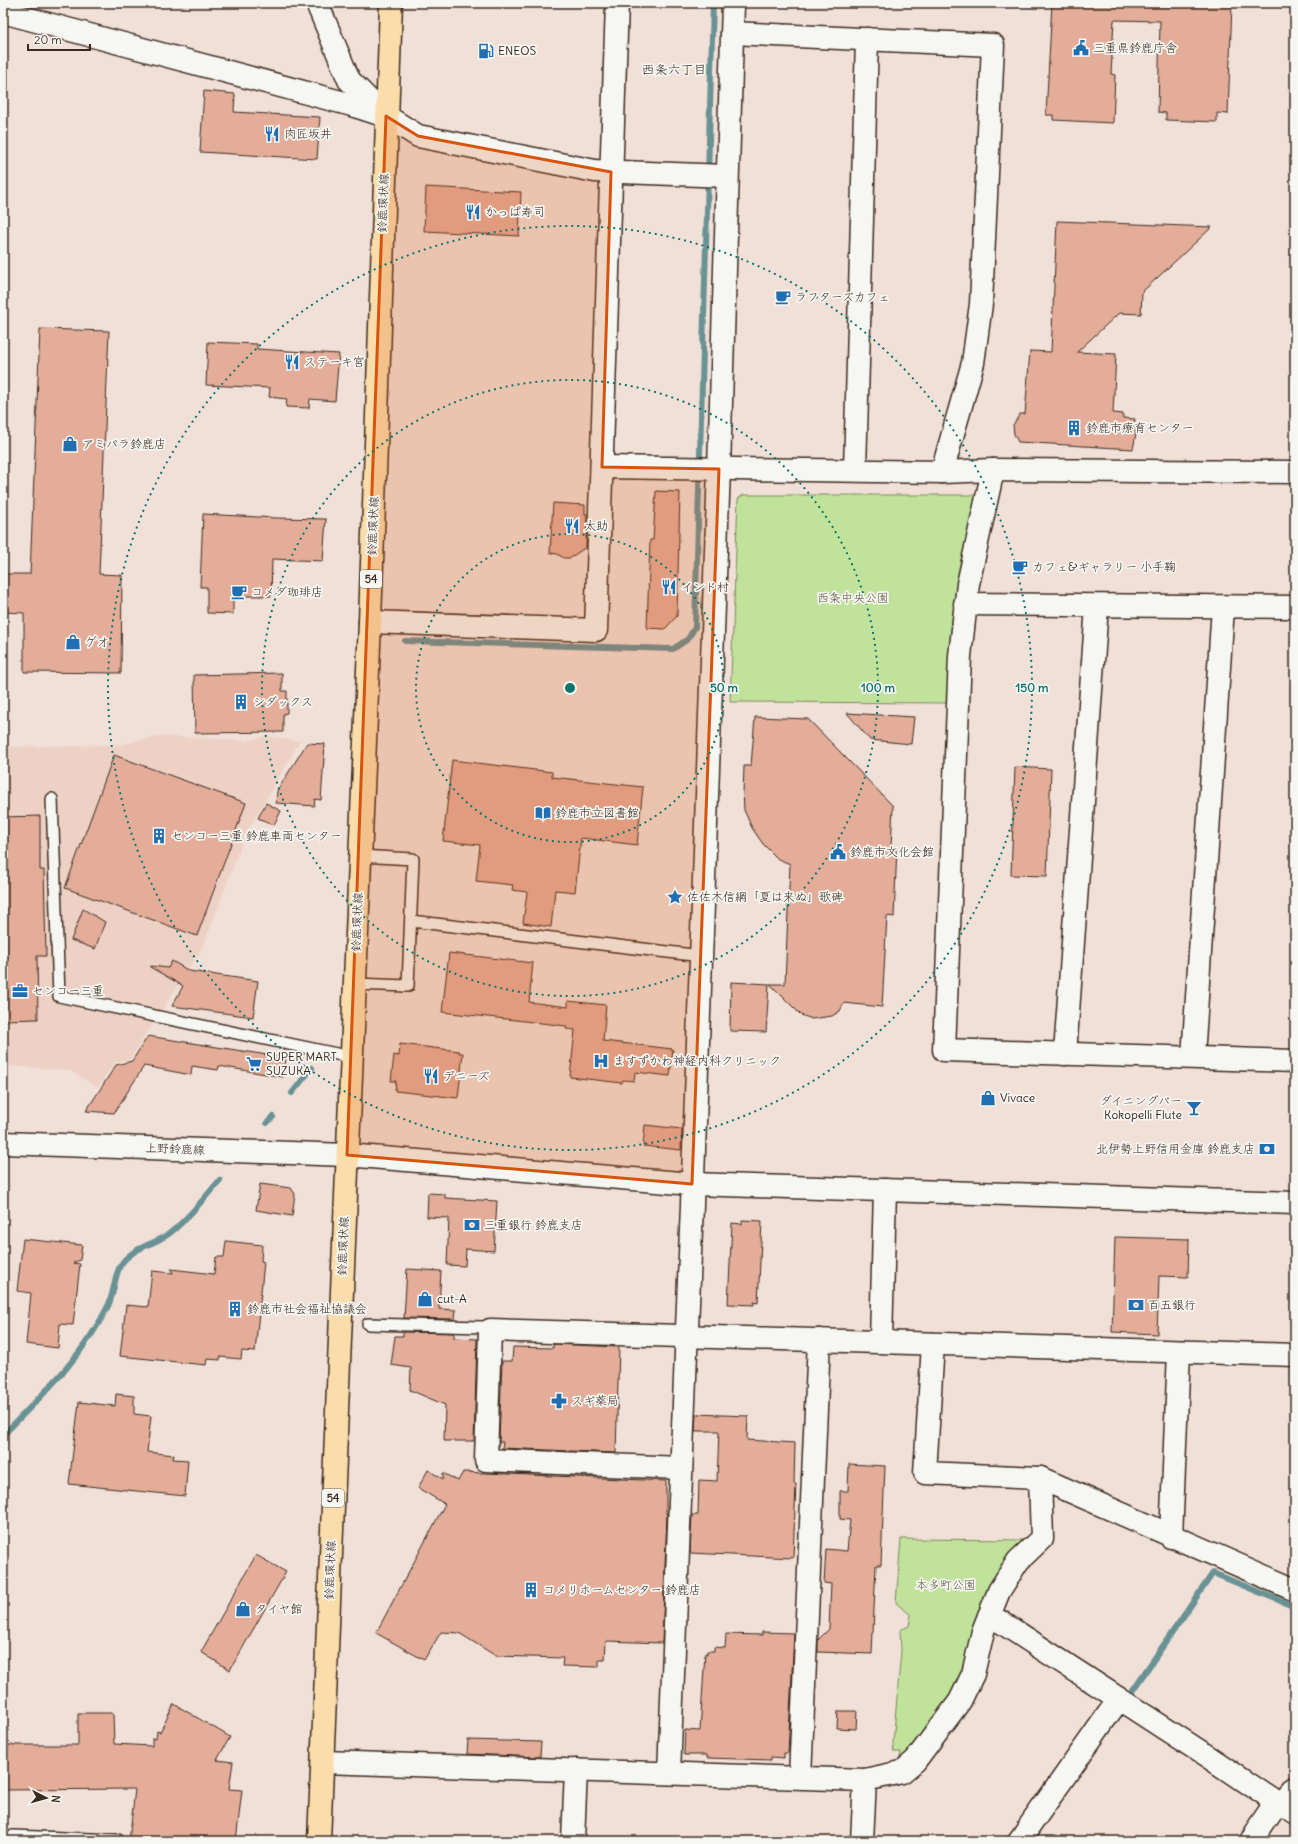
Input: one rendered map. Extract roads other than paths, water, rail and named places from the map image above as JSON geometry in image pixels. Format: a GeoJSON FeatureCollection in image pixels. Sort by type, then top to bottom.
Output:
{"type":"FeatureCollection","features":[{"type":"Feature","properties":{"kind":"main road","name":"鈴鹿環状線"},"geometry":{"type":"LineString","coordinates":[[319,1841],[346,1155],[370,622],[391,3]]}},
{"type":"Feature","properties":{"kind":"street"},"geometry":{"type":"LineString","coordinates":[[317,3],[349,80],[386,116],[418,136],[595,171],[725,176]]}},
{"type":"Feature","properties":{"kind":"street"},"geometry":{"type":"LineString","coordinates":[[370,622],[596,630],[616,3]]}},
{"type":"Feature","properties":{"kind":"street"},"geometry":{"type":"LineString","coordinates":[[669,1773],[701,956],[725,176],[733,3]]}},
{"type":"Feature","properties":{"kind":"street"},"geometry":{"type":"LineString","coordinates":[[3,12],[352,105],[386,116]]}},
{"type":"Feature","properties":{"kind":"street"},"geometry":{"type":"LineString","coordinates":[[732,33],[993,45],[981,304],[973,364],[942,472]]}},
{"type":"Feature","properties":{"kind":"street"},"geometry":{"type":"LineString","coordinates":[[855,470],[867,39]]}},
{"type":"Feature","properties":{"kind":"street"},"geometry":{"type":"LineString","coordinates":[[602,467],[942,472],[993,470],[1295,472]]}},
{"type":"Feature","properties":{"kind":"street"},"geometry":{"type":"LineString","coordinates":[[993,470],[965,604],[960,656],[944,1050],[1295,1061]]}},
{"type":"Feature","properties":{"kind":"street"},"geometry":{"type":"LineString","coordinates":[[965,604],[1295,607]]}},
{"type":"Feature","properties":{"kind":"street"},"geometry":{"type":"LineString","coordinates":[[1065,1054],[1097,606]]}},
{"type":"Feature","properties":{"kind":"street"},"geometry":{"type":"LineString","coordinates":[[1193,1057],[1223,607]]}},
{"type":"Feature","properties":{"kind":"street","name":"上野鈴鹿線"},"geometry":{"type":"LineString","coordinates":[[3,1143],[346,1155],[692,1184],[1295,1203]]}},
{"type":"Feature","properties":{"kind":"street"},"geometry":{"type":"LineString","coordinates":[[881,1342],[885,1190]]}},
{"type":"Feature","properties":{"kind":"street"},"geometry":{"type":"LineString","coordinates":[[681,1468],[486,1460],[490,1330],[1295,1355]]}},
{"type":"Feature","properties":{"kind":"street"},"geometry":{"type":"LineString","coordinates":[[800,1777],[818,1340]]}},
{"type":"Feature","properties":{"kind":"street"},"geometry":{"type":"LineString","coordinates":[[932,1344],[925,1473],[1040,1478],[1171,1537],[1294,1587]]}},
{"type":"Feature","properties":{"kind":"street"},"geometry":{"type":"LineString","coordinates":[[1171,1537],[1179,1352]]}},
{"type":"Feature","properties":{"kind":"street"},"geometry":{"type":"LineString","coordinates":[[323,1762],[865,1780],[902,1772],[915,1761],[960,1701],[973,1674],[983,1631],[999,1591],[1018,1561],[1042,1538],[1040,1478]]}},
{"type":"Feature","properties":{"kind":"street"},"geometry":{"type":"LineString","coordinates":[[989,1616],[1001,1622],[1210,1758],[1288,1802],[1251,1841]]}},
{"type":"Feature","properties":{"kind":"street"},"geometry":{"type":"LineString","coordinates":[[1019,1841],[1124,1702]]}},
{"type":"Feature","properties":{"kind":"street"},"geometry":{"type":"LineString","coordinates":[[573,1841],[576,1770]]}},
{"type":"Feature","properties":{"kind":"street"},"geometry":{"type":"LineString","coordinates":[[862,1841],[865,1780]]}},
{"type":"Feature","properties":{"kind":"lane"},"geometry":{"type":"LineString","coordinates":[[52,799],[59,996],[351,1057]]}},
{"type":"Feature","properties":{"kind":"lane"},"geometry":{"type":"LineString","coordinates":[[354,984],[408,986],[413,858],[360,856]]}},
{"type":"Feature","properties":{"kind":"lane"},"geometry":{"type":"LineString","coordinates":[[411,921],[701,956]]}},
{"type":"Feature","properties":{"kind":"lane"},"geometry":{"type":"LineString","coordinates":[[368,1324],[483,1327],[490,1330]]}},
{"type":"Feature","properties":{"kind":"lane"},"geometry":{"type":"LineString","coordinates":[[13,1836],[118,1840]]}},
{"type":"Feature","properties":{"kind":"waterway"},"geometry":{"type":"LineString","coordinates":[[405,641],[673,649],[688,639],[695,627],[713,3]]}},
{"type":"Feature","properties":{"kind":"waterway"},"geometry":{"type":"LineString","coordinates":[[292,1093],[312,1068]]}},
{"type":"Feature","properties":{"kind":"waterway"},"geometry":{"type":"LineString","coordinates":[[267,1123],[273,1117]]}},
{"type":"Feature","properties":{"kind":"waterway"},"geometry":{"type":"LineString","coordinates":[[3,1435],[61,1375],[87,1342],[108,1306],[118,1271],[125,1260],[137,1250],[170,1233],[190,1214],[220,1180]]}},
{"type":"Feature","properties":{"kind":"waterway"},"geometry":{"type":"LineString","coordinates":[[1126,1700],[1213,1573],[1295,1607]]}},
{"type":"Feature","properties":{"kind":"place","name":"三重県鈴鹿庁舎"},"geometry":{"type":"Point","coordinates":[1081,48]}},
{"type":"Feature","properties":{"kind":"place","name":"ENEOS"},"geometry":{"type":"Point","coordinates":[486,51]}},
{"type":"Feature","properties":{"kind":"place","name":"肉匠坂井"},"geometry":{"type":"Point","coordinates":[272,134]}},
{"type":"Feature","properties":{"kind":"place","name":"かっぱ寿司"},"geometry":{"type":"Point","coordinates":[473,212]}},
{"type":"Feature","properties":{"kind":"place","name":"ラフターズカフェ"},"geometry":{"type":"Point","coordinates":[783,297]}},
{"type":"Feature","properties":{"kind":"place","name":"ステーキ宮"},"geometry":{"type":"Point","coordinates":[292,362]}},
{"type":"Feature","properties":{"kind":"place","name":"鈴鹿市療育センター"},"geometry":{"type":"Point","coordinates":[1074,428]}},
{"type":"Feature","properties":{"kind":"place","name":"アミパラ鈴鹿店"},"geometry":{"type":"Point","coordinates":[70,444]}},
{"type":"Feature","properties":{"kind":"place","name":"太助"},"geometry":{"type":"Point","coordinates":[572,526]}},
{"type":"Feature","properties":{"kind":"place","name":"カフェ&ギャラリー 小手鞠"},"geometry":{"type":"Point","coordinates":[1020,567]}},
{"type":"Feature","properties":{"kind":"place","name":"インド村"},"geometry":{"type":"Point","coordinates":[669,587]}},
{"type":"Feature","properties":{"kind":"place","name":"コメダ珈琲店"},"geometry":{"type":"Point","coordinates":[239,592]}},
{"type":"Feature","properties":{"kind":"place","name":"ゲオ"},"geometry":{"type":"Point","coordinates":[73,642]}},
{"type":"Feature","properties":{"kind":"place","name":"シダックス"},"geometry":{"type":"Point","coordinates":[241,702]}},
{"type":"Feature","properties":{"kind":"place","name":"鈴鹿市立図書館"},"geometry":{"type":"Point","coordinates":[543,813]}},
{"type":"Feature","properties":{"kind":"place","name":"センコー三重 鈴鹿車両センター"},"geometry":{"type":"Point","coordinates":[159,836]}},
{"type":"Feature","properties":{"kind":"place","name":"鈴鹿市文化会館"},"geometry":{"type":"Point","coordinates":[838,852]}},
{"type":"Feature","properties":{"kind":"place","name":"佐佐木信綱「夏は来ぬ」歌碑"},"geometry":{"type":"Point","coordinates":[675,897]}},
{"type":"Feature","properties":{"kind":"place","name":"センコー三重"},"geometry":{"type":"Point","coordinates":[20,991]}},
{"type":"Feature","properties":{"kind":"place","name":"ますずかわ神経内科クリニック"},"geometry":{"type":"Point","coordinates":[601,1061]}},
{"type":"Feature","properties":{"kind":"place","name":"SUPER MART SUZUKA"},"geometry":{"type":"Point","coordinates":[254,1064]}},
{"type":"Feature","properties":{"kind":"place","name":"デニーズ"},"geometry":{"type":"Point","coordinates":[431,1076]}},
{"type":"Feature","properties":{"kind":"place","name":"Vivace"},"geometry":{"type":"Point","coordinates":[988,1098]}},
{"type":"Feature","properties":{"kind":"place","name":"ダイニングバー Kokopelli Flute"},"geometry":{"type":"Point","coordinates":[1194,1108]}},
{"type":"Feature","properties":{"kind":"place","name":"北伊勢上野信用金庫 鈴鹿支店"},"geometry":{"type":"Point","coordinates":[1267,1149]}},
{"type":"Feature","properties":{"kind":"place","name":"三重銀行 鈴鹿支店"},"geometry":{"type":"Point","coordinates":[472,1225]}},
{"type":"Feature","properties":{"kind":"place","name":"cut-A"},"geometry":{"type":"Point","coordinates":[425,1299]}},
{"type":"Feature","properties":{"kind":"place","name":"百五銀行"},"geometry":{"type":"Point","coordinates":[1136,1305]}},
{"type":"Feature","properties":{"kind":"place","name":"鈴鹿市社会福祉協議会"},"geometry":{"type":"Point","coordinates":[235,1309]}},
{"type":"Feature","properties":{"kind":"place","name":"スギ薬局"},"geometry":{"type":"Point","coordinates":[559,1401]}},
{"type":"Feature","properties":{"kind":"place","name":"コメリホームセンター 鈴鹿店"},"geometry":{"type":"Point","coordinates":[531,1590]}},
{"type":"Feature","properties":{"kind":"place","name":"タイヤ館"},"geometry":{"type":"Point","coordinates":[243,1609]}},
{"type":"Feature","properties":{"kind":"district","name":"西条六丁目"},"geometry":{"type":"Point","coordinates":[674,69]}},
{"type":"Feature","properties":{"kind":"park label","name":"西条中央公園"},"geometry":{"type":"Point","coordinates":[853,598]}},
{"type":"Feature","properties":{"kind":"park label","name":"本多町公園"},"geometry":{"type":"Point","coordinates":[946,1585]}}]}
